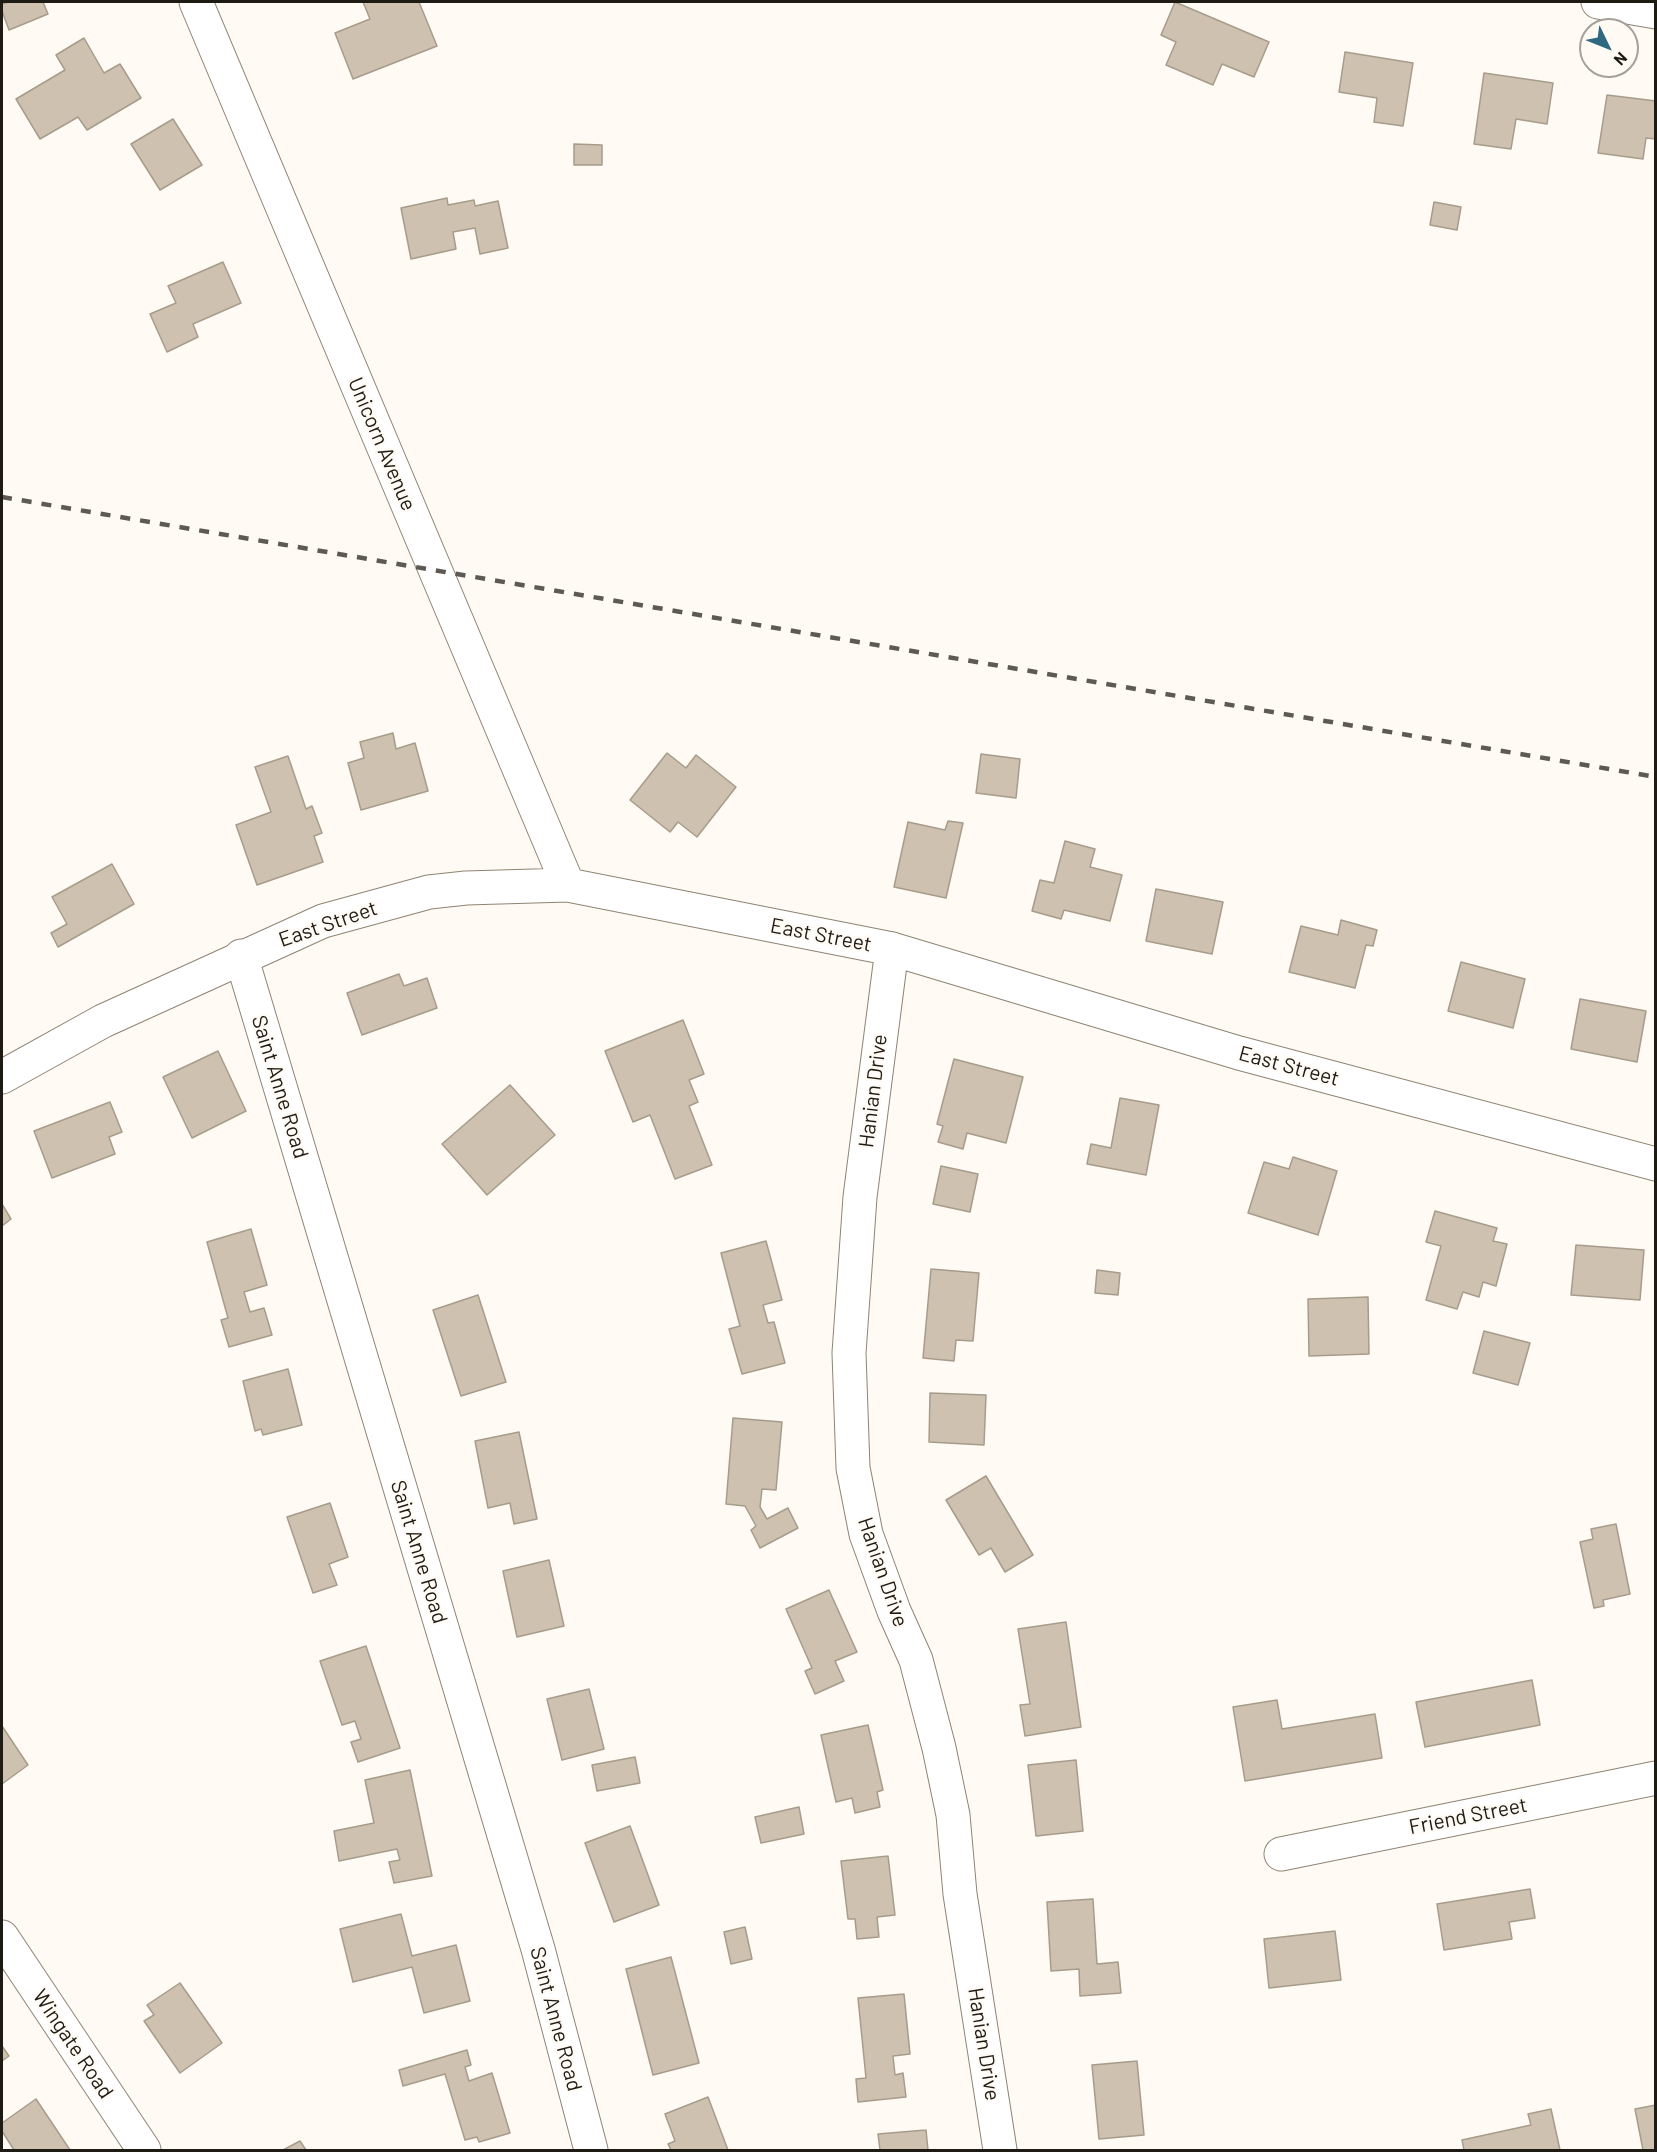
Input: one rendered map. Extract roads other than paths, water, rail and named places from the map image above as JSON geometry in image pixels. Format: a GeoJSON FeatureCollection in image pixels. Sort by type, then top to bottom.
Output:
{"type":"FeatureCollection","features":[{"type":"Feature","properties":{"kind":"street","name":"Unicorn Avenue"},"geometry":{"type":"LineString","coordinates":[[196,2],[568,885]]}},
{"type":"Feature","properties":{"kind":"street"},"geometry":{"type":"LineString","coordinates":[[1598,2],[1656,12]]}},
{"type":"Feature","properties":{"kind":"street","name":"East Street"},"geometry":{"type":"LineString","coordinates":[[2,1077],[103,1021],[241,956],[323,921],[429,892],[466,888],[568,885],[892,949],[1239,1053],[1656,1164]]}},
{"type":"Feature","properties":{"kind":"street","name":"Hanian Drive"},"geometry":{"type":"LineString","coordinates":[[892,949],[859,1208],[849,1353],[853,1468],[866,1534],[894,1611],[916,1660],[939,1748],[953,1815],[960,1894],[1000,2151]]}},
{"type":"Feature","properties":{"kind":"street","name":"Saint Anne Road"},"geometry":{"type":"LineString","coordinates":[[241,956],[538,1948],[591,2151]]}},
{"type":"Feature","properties":{"kind":"street","name":"Friend Street"},"geometry":{"type":"LineString","coordinates":[[1281,1854],[1656,1778]]}},
{"type":"Feature","properties":{"kind":"street","name":"Wingate Road"},"geometry":{"type":"LineString","coordinates":[[2,1937],[144,2151]]}},
{"type":"Feature","properties":{"kind":"railway"},"geometry":{"type":"LineString","coordinates":[[2,497],[1656,777]]}}]}
